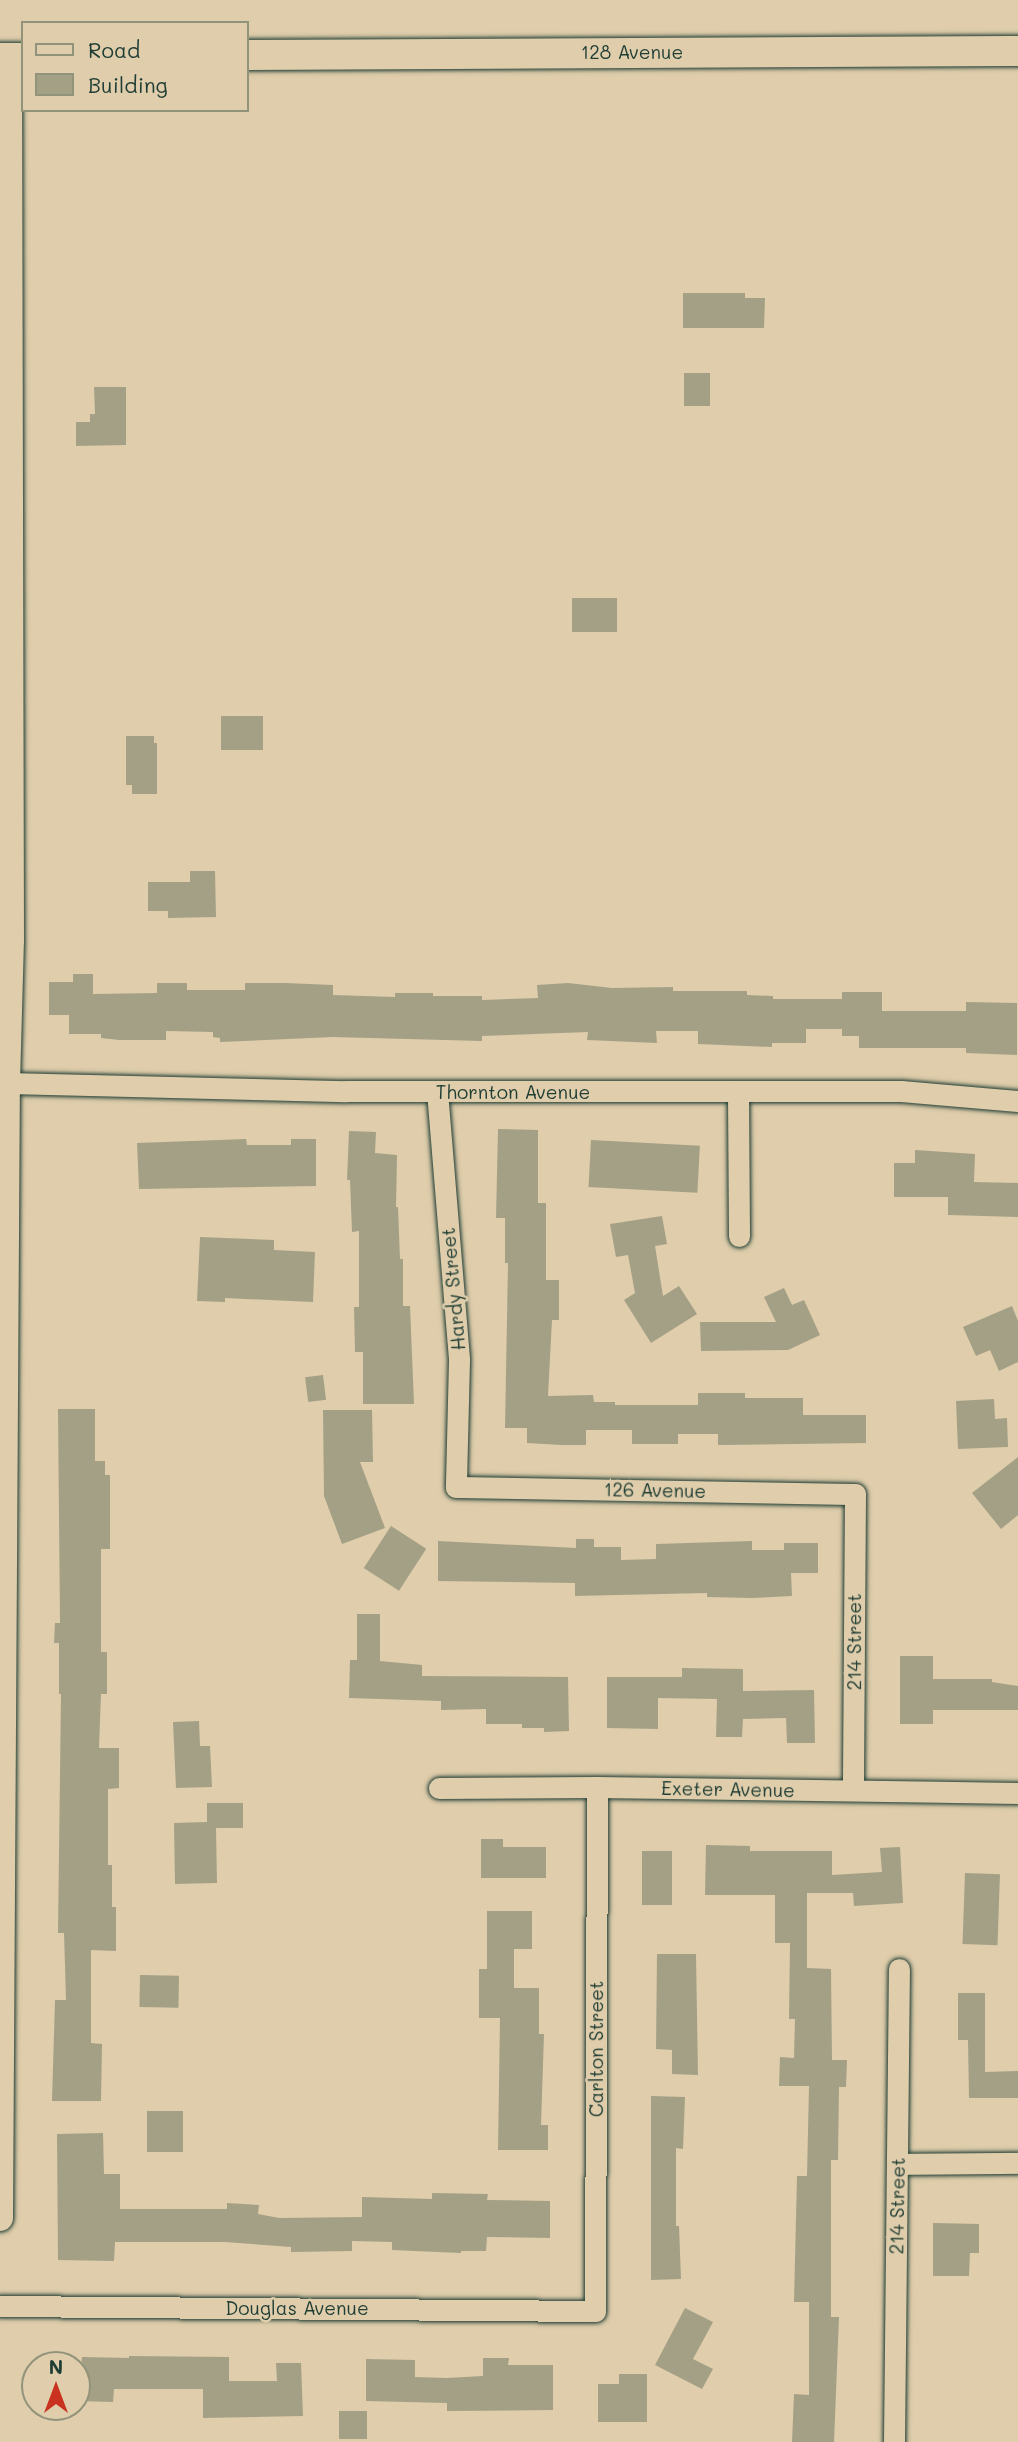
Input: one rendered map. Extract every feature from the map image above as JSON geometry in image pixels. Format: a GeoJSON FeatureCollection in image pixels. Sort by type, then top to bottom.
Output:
{"type":"FeatureCollection","features":[{"type":"Feature","properties":{"kind":"main road","name":"128 Avenue"},"geometry":{"type":"LineString","coordinates":[[248,55],[1018,51]]}},
{"type":"Feature","properties":{"kind":"street"},"geometry":{"type":"LineString","coordinates":[[0,2218],[7,1083],[11,940],[10,58]]}},
{"type":"Feature","properties":{"kind":"street","name":"Thornton Avenue"},"geometry":{"type":"LineString","coordinates":[[7,1083],[437,1091],[925,1092],[1018,1101]]}},
{"type":"Feature","properties":{"kind":"street","name":"Hardy Street"},"geometry":{"type":"LineString","coordinates":[[437,1091],[459,1360],[456,1487]]}},
{"type":"Feature","properties":{"kind":"street"},"geometry":{"type":"LineString","coordinates":[[738,1092],[739,1236]]}},
{"type":"Feature","properties":{"kind":"street","name":"126 Avenue"},"geometry":{"type":"LineString","coordinates":[[456,1487],[855,1494]]}},
{"type":"Feature","properties":{"kind":"street","name":"214 Street"},"geometry":{"type":"LineString","coordinates":[[853,1790],[855,1494]]}},
{"type":"Feature","properties":{"kind":"street","name":"Exeter Avenue"},"geometry":{"type":"LineString","coordinates":[[439,1788],[597,1787],[1018,1793]]}},
{"type":"Feature","properties":{"kind":"street","name":"Carlton Street"},"geometry":{"type":"LineString","coordinates":[[595,2311],[597,1787]]}},
{"type":"Feature","properties":{"kind":"street","name":"214 Street"},"geometry":{"type":"LineString","coordinates":[[894,2442],[899,1969]]}},
{"type":"Feature","properties":{"kind":"street"},"geometry":{"type":"LineString","coordinates":[[898,2164],[1018,2163]]}},
{"type":"Feature","properties":{"kind":"street","name":"Douglas Avenue"},"geometry":{"type":"LineString","coordinates":[[0,2306],[595,2311]]}},
{"type":"Feature","properties":{"kind":"building"},"geometry":{"type":"Polygon","coordinates":[[[683,293],[745,293],[745,298],[765,298],[764,328],[683,328],[683,293]]]}},
{"type":"Feature","properties":{"kind":"building"},"geometry":{"type":"Polygon","coordinates":[[[684,373],[710,373],[710,406],[684,406],[684,373]]]}},
{"type":"Feature","properties":{"kind":"building"},"geometry":{"type":"Polygon","coordinates":[[[94,387],[126,387],[126,445],[76,446],[76,422],[90,422],[90,414],[95,414],[94,387]]]}},
{"type":"Feature","properties":{"kind":"building"},"geometry":{"type":"Polygon","coordinates":[[[572,598],[617,598],[617,632],[572,632],[572,598]]]}},
{"type":"Feature","properties":{"kind":"building"},"geometry":{"type":"Polygon","coordinates":[[[221,716],[263,716],[263,750],[221,750],[221,716]]]}},
{"type":"Feature","properties":{"kind":"building"},"geometry":{"type":"Polygon","coordinates":[[[126,736],[154,736],[154,743],[157,743],[157,794],[132,794],[132,785],[126,785],[126,736]]]}},
{"type":"Feature","properties":{"kind":"building"},"geometry":{"type":"Polygon","coordinates":[[[190,871],[215,871],[216,917],[168,918],[168,911],[148,911],[148,882],[190,882],[190,871]]]}},
{"type":"Feature","properties":{"kind":"building"},"geometry":{"type":"Polygon","coordinates":[[[73,974],[93,974],[93,994],[157,993],[157,983],[187,983],[187,990],[245,990],[245,983],[285,983],[333,985],[333,995],[395,997],[395,993],[433,993],[433,996],[482,996],[482,1000],[538,998],[537,985],[568,983],[612,988],[673,987],[673,991],[747,991],[747,995],[773,996],[773,999],[842,999],[842,992],[882,992],[882,1011],[966,1011],[966,1002],[1017,1003],[1017,1055],[966,1053],[966,1048],[859,1048],[859,1036],[842,1036],[842,1029],[806,1029],[806,1043],[772,1043],[772,1047],[698,1044],[698,1031],[656,1031],[657,1043],[587,1040],[588,1032],[482,1036],[482,1041],[333,1037],[220,1042],[220,1038],[213,1037],[213,1032],[166,1031],[166,1040],[119,1040],[101,1038],[101,1034],[69,1034],[69,1015],[49,1015],[49,982],[73,982],[73,974]]]}},
{"type":"Feature","properties":{"kind":"building"},"geometry":{"type":"Polygon","coordinates":[[[498,1129],[538,1130],[538,1203],[546,1203],[546,1280],[559,1280],[559,1320],[552,1320],[548,1396],[593,1395],[594,1402],[615,1402],[615,1405],[698,1405],[698,1393],[745,1393],[745,1398],[803,1398],[803,1415],[866,1415],[866,1443],[718,1445],[718,1434],[678,1434],[678,1444],[632,1444],[632,1430],[586,1430],[586,1445],[562,1445],[527,1443],[527,1428],[505,1428],[508,1263],[505,1263],[505,1218],[496,1218],[498,1129]]]}},
{"type":"Feature","properties":{"kind":"building"},"geometry":{"type":"Polygon","coordinates":[[[349,1131],[376,1132],[375,1153],[397,1155],[396,1207],[400,1259],[403,1259],[403,1306],[410,1306],[414,1404],[363,1404],[363,1352],[355,1352],[354,1307],[359,1307],[359,1231],[352,1232],[350,1180],[347,1180],[349,1131]]]}},
{"type":"Feature","properties":{"kind":"building"},"geometry":{"type":"Polygon","coordinates":[[[246,1139],[247,1145],[291,1145],[291,1139],[316,1139],[316,1186],[139,1189],[137,1143],[246,1139]]]}},
{"type":"Feature","properties":{"kind":"building"},"geometry":{"type":"Polygon","coordinates":[[[591,1140],[700,1146],[697,1193],[589,1187],[591,1140]]]}},
{"type":"Feature","properties":{"kind":"building"},"geometry":{"type":"Polygon","coordinates":[[[915,1150],[975,1154],[974,1182],[1018,1183],[1018,1217],[948,1215],[948,1197],[894,1197],[894,1163],[915,1163],[915,1150]]]}},
{"type":"Feature","properties":{"kind":"building"},"geometry":{"type":"Polygon","coordinates":[[[662,1216],[667,1244],[655,1246],[663,1296],[679,1286],[697,1314],[651,1343],[624,1300],[635,1293],[628,1255],[616,1257],[610,1224],[662,1216]]]}},
{"type":"Feature","properties":{"kind":"building"},"geometry":{"type":"Polygon","coordinates":[[[200,1237],[274,1240],[274,1250],[315,1252],[313,1302],[225,1298],[225,1302],[197,1301],[200,1237]]]}},
{"type":"Feature","properties":{"kind":"building"},"geometry":{"type":"Polygon","coordinates":[[[784,1288],[792,1305],[804,1300],[820,1335],[788,1350],[701,1351],[700,1322],[776,1322],[764,1297],[784,1288]]]}},
{"type":"Feature","properties":{"kind":"building"},"geometry":{"type":"Polygon","coordinates":[[[1012,1306],[1018,1321],[1018,1362],[999,1371],[990,1350],[976,1356],[963,1327],[1012,1306]]]}},
{"type":"Feature","properties":{"kind":"building"},"geometry":{"type":"Polygon","coordinates":[[[323,1375],[326,1400],[308,1402],[305,1377],[323,1375]]]}},
{"type":"Feature","properties":{"kind":"building"},"geometry":{"type":"Polygon","coordinates":[[[994,1399],[995,1419],[1007,1418],[1008,1447],[958,1449],[956,1401],[994,1399]]]}},
{"type":"Feature","properties":{"kind":"building"},"geometry":{"type":"Polygon","coordinates":[[[58,1409],[95,1409],[95,1461],[105,1461],[105,1475],[110,1475],[110,1549],[101,1549],[101,1652],[107,1652],[107,1694],[101,1694],[99,1748],[119,1748],[119,1788],[108,1789],[108,1865],[112,1865],[112,1907],[116,1907],[116,1951],[91,1950],[91,2043],[102,2044],[101,2101],[52,2101],[55,2000],[66,2000],[64,1933],[58,1933],[61,1694],[59,1643],[54,1643],[55,1623],[60,1623],[58,1409]]]}},
{"type":"Feature","properties":{"kind":"building"},"geometry":{"type":"Polygon","coordinates":[[[323,1410],[372,1410],[373,1462],[360,1462],[385,1528],[342,1544],[324,1496],[323,1410]]]}},
{"type":"Feature","properties":{"kind":"building"},"geometry":{"type":"Polygon","coordinates":[[[1018,1457],[1018,1515],[1001,1529],[972,1493],[1018,1457]]]}},
{"type":"Feature","properties":{"kind":"building"},"geometry":{"type":"Polygon","coordinates":[[[391,1526],[426,1549],[399,1591],[364,1568],[391,1526]]]}},
{"type":"Feature","properties":{"kind":"building"},"geometry":{"type":"Polygon","coordinates":[[[576,1539],[594,1539],[594,1547],[621,1547],[621,1560],[656,1559],[656,1544],[752,1541],[752,1550],[784,1550],[784,1543],[818,1543],[818,1573],[791,1573],[792,1596],[752,1598],[707,1597],[707,1593],[575,1596],[575,1583],[438,1581],[438,1541],[576,1548],[576,1539]]]}},
{"type":"Feature","properties":{"kind":"building"},"geometry":{"type":"Polygon","coordinates":[[[357,1614],[380,1614],[380,1661],[422,1665],[422,1676],[568,1677],[569,1731],[544,1732],[544,1728],[522,1728],[522,1724],[486,1724],[486,1709],[441,1710],[441,1701],[349,1698],[350,1660],[357,1660],[357,1614]]]}},
{"type":"Feature","properties":{"kind":"building"},"geometry":{"type":"Polygon","coordinates":[[[900,1656],[933,1656],[933,1679],[992,1679],[992,1682],[1018,1686],[1018,1710],[933,1710],[933,1724],[900,1724],[900,1656]]]}},
{"type":"Feature","properties":{"kind":"building"},"geometry":{"type":"Polygon","coordinates":[[[682,1668],[743,1669],[743,1691],[814,1690],[815,1743],[787,1743],[786,1718],[743,1719],[742,1737],[716,1737],[717,1699],[658,1698],[658,1729],[607,1728],[607,1677],[682,1677],[682,1668]]]}},
{"type":"Feature","properties":{"kind":"building"},"geometry":{"type":"Polygon","coordinates":[[[199,1721],[200,1746],[210,1746],[212,1787],[176,1788],[173,1722],[199,1721]]]}},
{"type":"Feature","properties":{"kind":"building"},"geometry":{"type":"Polygon","coordinates":[[[207,1803],[243,1803],[243,1828],[216,1828],[217,1883],[175,1884],[174,1823],[207,1822],[207,1803]]]}},
{"type":"Feature","properties":{"kind":"building"},"geometry":{"type":"Polygon","coordinates":[[[481,1839],[503,1839],[503,1847],[546,1847],[546,1878],[481,1878],[481,1839]]]}},
{"type":"Feature","properties":{"kind":"building"},"geometry":{"type":"Polygon","coordinates":[[[706,1845],[750,1846],[750,1851],[832,1851],[832,1875],[882,1872],[880,1848],[900,1847],[903,1903],[854,1906],[853,1893],[807,1893],[807,1968],[831,1969],[832,2060],[847,2060],[846,2087],[839,2087],[838,2160],[831,2160],[831,2317],[839,2317],[834,2442],[792,2442],[794,2394],[809,2395],[809,2302],[794,2302],[797,2176],[807,2176],[809,2086],[779,2086],[780,2057],[794,2058],[795,2019],[789,2019],[790,1943],[775,1943],[775,1895],[705,1895],[706,1845]]]}},
{"type":"Feature","properties":{"kind":"building"},"geometry":{"type":"Polygon","coordinates":[[[642,1851],[672,1851],[672,1905],[642,1905],[642,1851]]]}},
{"type":"Feature","properties":{"kind":"building"},"geometry":{"type":"Polygon","coordinates":[[[965,1873],[1000,1874],[998,1945],[963,1944],[965,1873]]]}},
{"type":"Feature","properties":{"kind":"building"},"geometry":{"type":"Polygon","coordinates":[[[487,1911],[532,1911],[532,1949],[514,1949],[514,1988],[539,1988],[539,2034],[544,2034],[541,2125],[548,2125],[548,2150],[498,2150],[500,2018],[479,2018],[479,1969],[487,1969],[487,1911]]]}},
{"type":"Feature","properties":{"kind":"building"},"geometry":{"type":"Polygon","coordinates":[[[657,1954],[696,1954],[698,2075],[672,2074],[672,2050],[656,2049],[657,1954]]]}},
{"type":"Feature","properties":{"kind":"building"},"geometry":{"type":"Polygon","coordinates":[[[140,1975],[179,1976],[178,2008],[139,2007],[140,1975]]]}},
{"type":"Feature","properties":{"kind":"building"},"geometry":{"type":"Polygon","coordinates":[[[958,1993],[985,1993],[985,2072],[1018,2071],[1018,2098],[969,2098],[968,2040],[958,2040],[958,1993]]]}},
{"type":"Feature","properties":{"kind":"building"},"geometry":{"type":"Polygon","coordinates":[[[651,2096],[685,2097],[683,2149],[676,2148],[676,2226],[679,2226],[681,2279],[651,2280],[651,2096]]]}},
{"type":"Feature","properties":{"kind":"building"},"geometry":{"type":"Polygon","coordinates":[[[147,2111],[183,2111],[183,2152],[147,2152],[147,2111]]]}},
{"type":"Feature","properties":{"kind":"building"},"geometry":{"type":"Polygon","coordinates":[[[103,2133],[104,2174],[120,2174],[120,2209],[227,2209],[227,2203],[259,2205],[258,2214],[279,2218],[362,2217],[362,2197],[432,2199],[432,2193],[488,2194],[487,2200],[550,2201],[550,2238],[487,2237],[486,2251],[461,2253],[392,2250],[392,2242],[352,2241],[352,2251],[291,2252],[291,2247],[225,2242],[115,2242],[114,2261],[58,2260],[57,2134],[103,2133]]]}},
{"type":"Feature","properties":{"kind":"building"},"geometry":{"type":"Polygon","coordinates":[[[933,2223],[979,2224],[979,2253],[970,2253],[969,2276],[933,2276],[933,2223]]]}},
{"type":"Feature","properties":{"kind":"building"},"geometry":{"type":"Polygon","coordinates":[[[685,2308],[713,2322],[693,2359],[713,2369],[702,2389],[655,2365],[685,2308]]]}},
{"type":"Feature","properties":{"kind":"building"},"geometry":{"type":"Polygon","coordinates":[[[91,2357],[229,2357],[229,2381],[277,2381],[276,2363],[301,2363],[303,2416],[203,2418],[203,2389],[114,2389],[113,2402],[91,2401],[91,2357]]]}},
{"type":"Feature","properties":{"kind":"building"},"geometry":{"type":"Polygon","coordinates":[[[483,2358],[509,2358],[508,2365],[553,2365],[553,2410],[447,2411],[447,2403],[366,2401],[366,2359],[415,2360],[415,2377],[447,2378],[483,2376],[483,2358]]]}},
{"type":"Feature","properties":{"kind":"building"},"geometry":{"type":"Polygon","coordinates":[[[619,2374],[647,2374],[647,2422],[598,2422],[598,2384],[619,2384],[619,2374]]]}},
{"type":"Feature","properties":{"kind":"building"},"geometry":{"type":"Polygon","coordinates":[[[339,2411],[367,2411],[367,2439],[339,2439],[339,2411]]]}}]}
